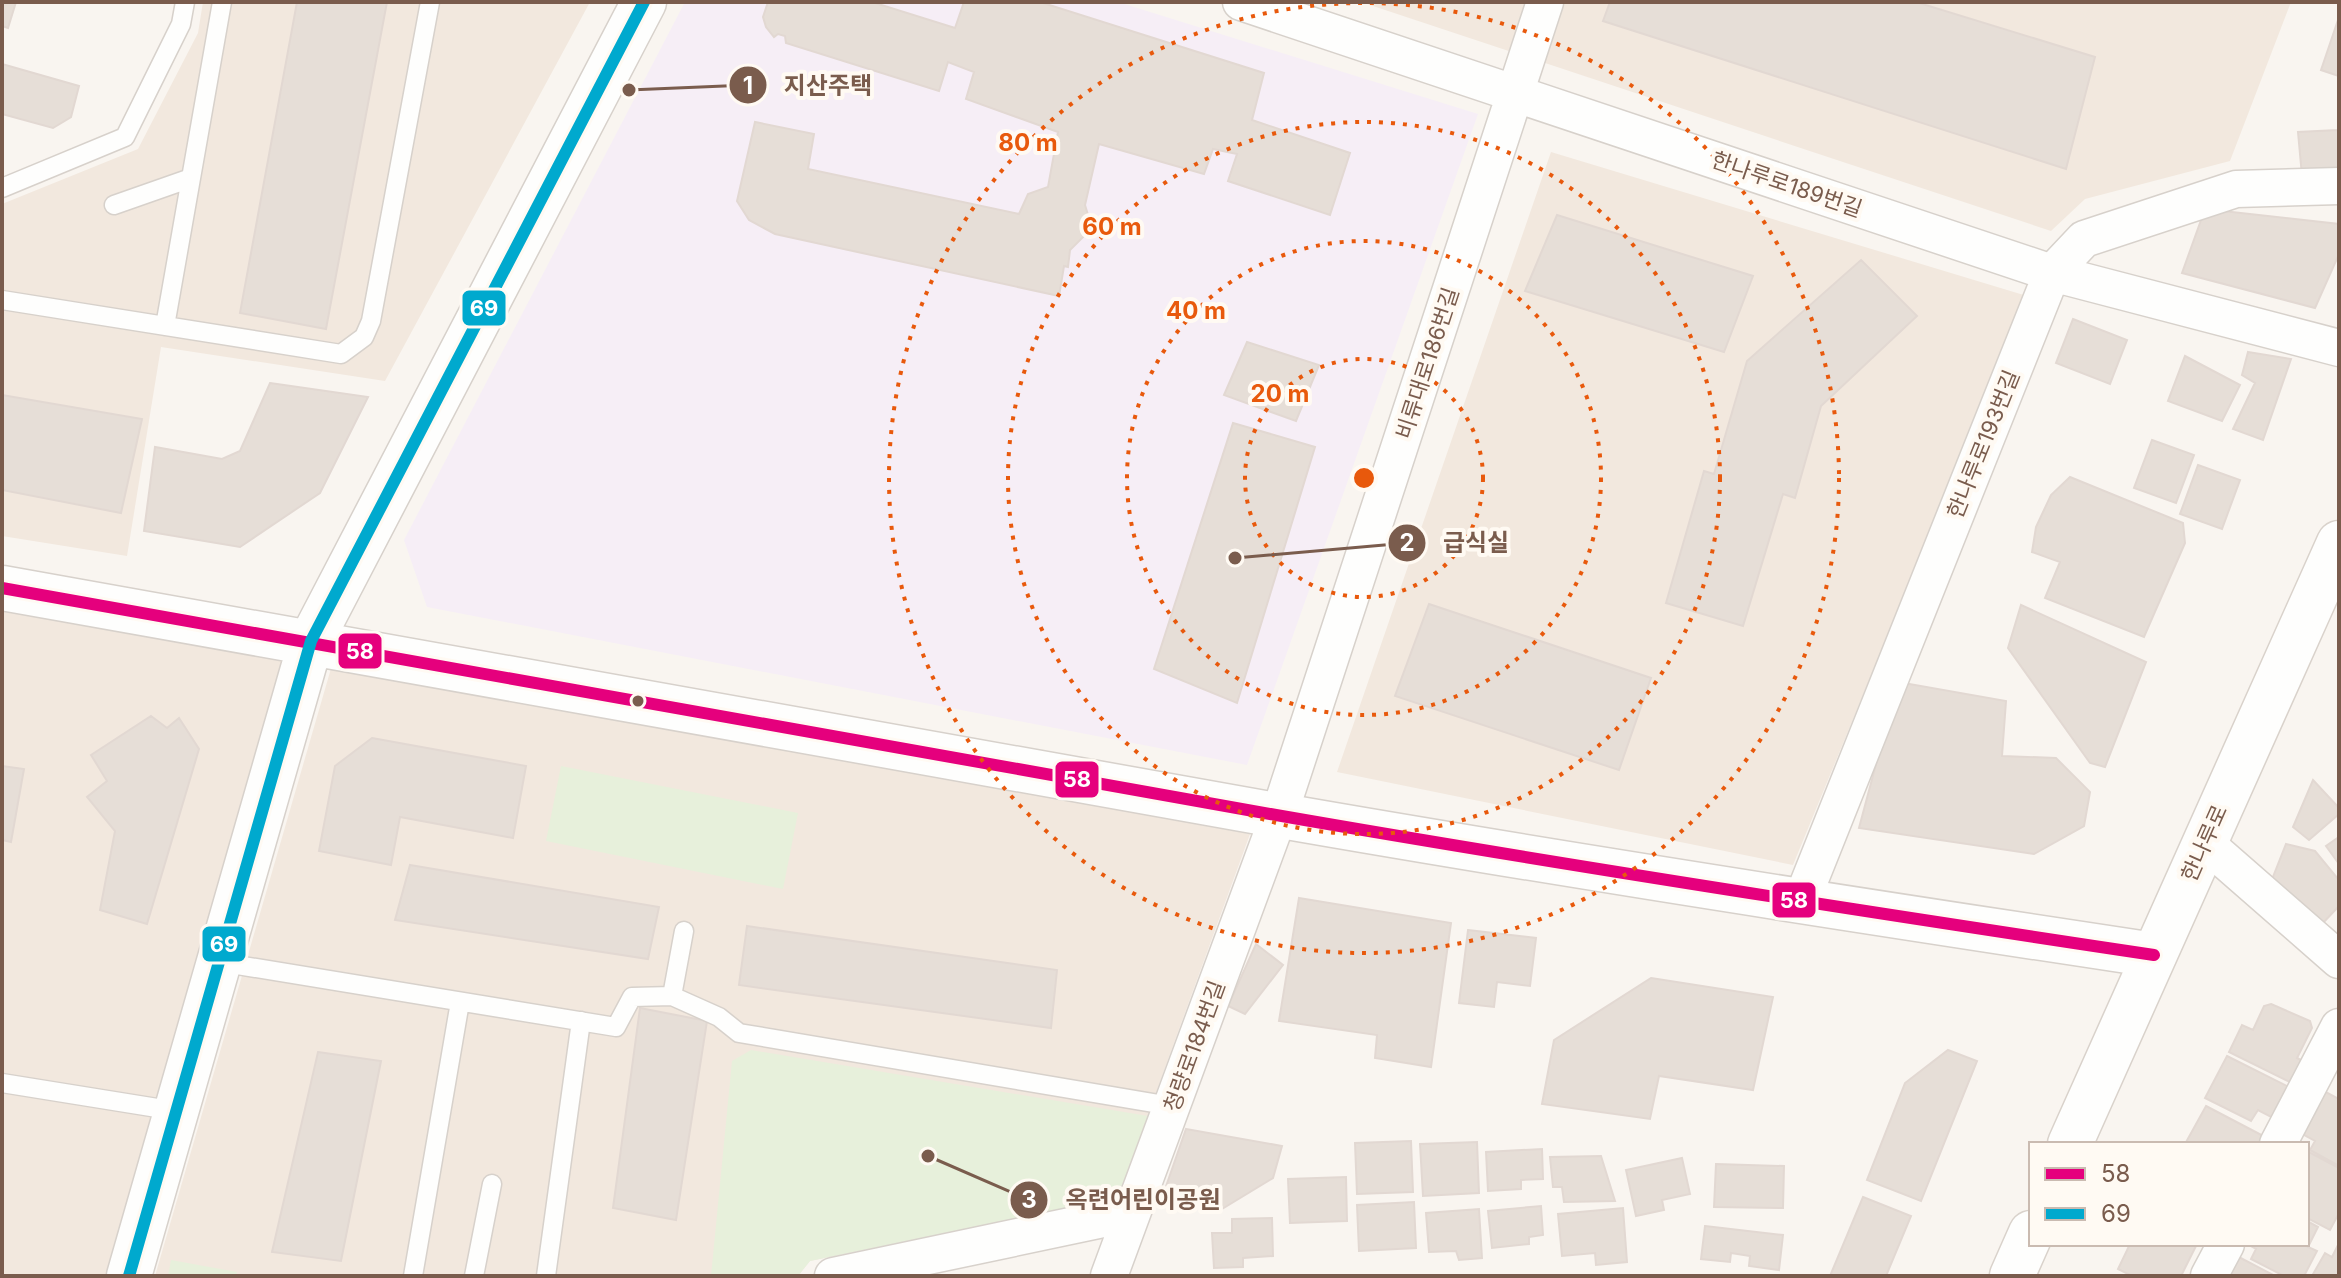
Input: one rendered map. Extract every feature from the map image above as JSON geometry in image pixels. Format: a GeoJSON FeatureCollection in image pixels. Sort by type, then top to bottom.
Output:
{"type":"FeatureCollection","features":[{"type":"Feature","properties":{"kind":"street"},"geometry":{"type":"LineString","coordinates":[[129,1276],[311,641],[644,2]]}},
{"type":"Feature","properties":{"kind":"street","name":"한나루로189번길"},"geometry":{"type":"LineString","coordinates":[[1241,2],[2052,273],[2339,348]]}},
{"type":"Feature","properties":{"kind":"street","name":"비류대로186번길"},"geometry":{"type":"LineString","coordinates":[[1279,815],[1545,2]]}},
{"type":"Feature","properties":{"kind":"street","name":"한나루로193번길"},"geometry":{"type":"LineString","coordinates":[[1801,902],[2052,273],[2084,239],[2236,189],[2339,186]]}},
{"type":"Feature","properties":{"kind":"street","name":"한나루로"},"geometry":{"type":"LineString","coordinates":[[2071,1142],[2204,842],[2335,561]]}},
{"type":"Feature","properties":{"kind":"street"},"geometry":{"type":"LineString","coordinates":[[2,588],[1279,815],[1801,902],[2154,955]]}},
{"type":"Feature","properties":{"kind":"street","name":"청량로184번길"},"geometry":{"type":"LineString","coordinates":[[1109,1276],[1279,815]]}},
{"type":"Feature","properties":{"kind":"street"},"geometry":{"type":"LineString","coordinates":[[2204,842],[2339,960]]}},
{"type":"Feature","properties":{"kind":"street"},"geometry":{"type":"LineString","coordinates":[[2279,1142],[2339,1027]]}},
{"type":"Feature","properties":{"kind":"street"},"geometry":{"type":"LineString","coordinates":[[833,1276],[1132,1213]]}},
{"type":"Feature","properties":{"kind":"street"},"geometry":{"type":"LineString","coordinates":[[2012,1276],[2029,1238]]}},
{"type":"Feature","properties":{"kind":"street"},"geometry":{"type":"LineString","coordinates":[[2209,1276],[2225,1246]]}},
{"type":"Feature","properties":{"kind":"lane"},"geometry":{"type":"LineString","coordinates":[[2,188],[125,137],[181,24],[185,2]]}},
{"type":"Feature","properties":{"kind":"lane"},"geometry":{"type":"LineString","coordinates":[[165,326],[222,2]]}},
{"type":"Feature","properties":{"kind":"lane"},"geometry":{"type":"LineString","coordinates":[[2,300],[341,354],[364,337],[371,321],[430,2]]}},
{"type":"Feature","properties":{"kind":"lane"},"geometry":{"type":"LineString","coordinates":[[114,205],[191,178]]}},
{"type":"Feature","properties":{"kind":"lane"},"geometry":{"type":"LineString","coordinates":[[672,996],[684,931]]}},
{"type":"Feature","properties":{"kind":"lane"},"geometry":{"type":"LineString","coordinates":[[219,962],[616,1027],[632,997],[672,996],[719,1017],[739,1033],[1171,1106]]}},
{"type":"Feature","properties":{"kind":"lane"},"geometry":{"type":"LineString","coordinates":[[413,1276],[460,1002]]}},
{"type":"Feature","properties":{"kind":"lane"},"geometry":{"type":"LineString","coordinates":[[546,1276],[581,1021]]}},
{"type":"Feature","properties":{"kind":"lane"},"geometry":{"type":"LineString","coordinates":[[2,1083],[176,1111]]}},
{"type":"Feature","properties":{"kind":"lane"},"geometry":{"type":"LineString","coordinates":[[474,1276],[492,1184]]}},
{"type":"Feature","properties":{"kind":"shaded area"},"geometry":{"type":"Polygon","coordinates":[[[203,2],[590,2],[385,381],[161,347],[127,556],[2,536],[2,204],[138,149],[198,33],[203,2]]]}},
{"type":"Feature","properties":{"kind":"shaded area"},"geometry":{"type":"Polygon","coordinates":[[[685,2],[1118,2],[1478,114],[1247,765],[427,607],[404,540],[685,2]]]}},
{"type":"Feature","properties":{"kind":"shaded area"},"geometry":{"type":"Polygon","coordinates":[[[1361,2],[2291,2],[2230,161],[2085,199],[2051,231],[1361,2]]]}},
{"type":"Feature","properties":{"kind":"shaded area"},"geometry":{"type":"Polygon","coordinates":[[[1551,152],[2027,296],[1793,865],[1337,772],[1551,152]]]}},
{"type":"Feature","properties":{"kind":"shaded area"},"geometry":{"type":"Polygon","coordinates":[[[2,606],[288,653],[107,1276],[2,1276],[2,606]]]}},
{"type":"Feature","properties":{"kind":"shaded area"},"geometry":{"type":"Polygon","coordinates":[[[332,665],[1250,834],[1118,1197],[810,1261],[798,1276],[155,1276],[332,665]]]}},
{"type":"Feature","properties":{"kind":"green space"},"geometry":{"type":"Polygon","coordinates":[[[561,766],[798,813],[783,889],[546,841],[561,766]]]}},
{"type":"Feature","properties":{"kind":"green space"},"geometry":{"type":"Polygon","coordinates":[[[751,1050],[1148,1116],[1118,1197],[810,1261],[798,1276],[711,1276],[732,1061],[751,1050]]]}},
{"type":"Feature","properties":{"kind":"green space"},"geometry":{"type":"Polygon","coordinates":[[[171,1260],[237,1272],[236,1276],[168,1276],[171,1260]]]}},
{"type":"Feature","properties":{"kind":"building"},"geometry":{"type":"Polygon","coordinates":[[[2,2],[16,2],[8,28],[2,26],[2,2]]]}},
{"type":"Feature","properties":{"kind":"building"},"geometry":{"type":"Polygon","coordinates":[[[297,2],[387,2],[326,329],[240,313],[297,2]]]}},
{"type":"Feature","properties":{"kind":"building"},"geometry":{"type":"Polygon","coordinates":[[[768,2],[872,2],[955,28],[964,2],[1040,2],[1264,73],[1252,120],[1350,153],[1330,215],[1228,181],[1237,154],[1213,149],[1204,174],[1099,144],[1085,205],[1089,218],[1088,232],[1070,250],[1059,296],[775,234],[749,220],[737,201],[755,122],[814,134],[808,169],[1019,214],[1028,194],[1048,187],[1058,132],[966,99],[974,72],[948,62],[939,91],[786,43],[785,36],[778,34],[774,37],[766,27],[763,17],[768,2]]]}},
{"type":"Feature","properties":{"kind":"building"},"geometry":{"type":"Polygon","coordinates":[[[1610,2],[1916,2],[2095,57],[2066,169],[1603,21],[1610,2]]]}},
{"type":"Feature","properties":{"kind":"building"},"geometry":{"type":"Polygon","coordinates":[[[2339,17],[2339,76],[2321,70],[2339,17]]]}},
{"type":"Feature","properties":{"kind":"building"},"geometry":{"type":"Polygon","coordinates":[[[2,64],[79,86],[71,117],[53,128],[2,114],[2,64]]]}},
{"type":"Feature","properties":{"kind":"building"},"geometry":{"type":"Polygon","coordinates":[[[2339,127],[2339,173],[2302,176],[2298,132],[2338,130],[2339,127]]]}},
{"type":"Feature","properties":{"kind":"building"},"geometry":{"type":"Polygon","coordinates":[[[2205,209],[2339,224],[2339,254],[2315,308],[2182,273],[2205,209]]]}},
{"type":"Feature","properties":{"kind":"building"},"geometry":{"type":"Polygon","coordinates":[[[1557,215],[1753,276],[1724,352],[1525,291],[1557,215]]]}},
{"type":"Feature","properties":{"kind":"building"},"geometry":{"type":"Polygon","coordinates":[[[1861,260],[1917,316],[1821,406],[1795,498],[1783,494],[1743,626],[1666,603],[1704,471],[1714,474],[1747,361],[1861,260]]]}},
{"type":"Feature","properties":{"kind":"building"},"geometry":{"type":"Polygon","coordinates":[[[2073,319],[2127,340],[2110,384],[2056,363],[2073,319]]]}},
{"type":"Feature","properties":{"kind":"building"},"geometry":{"type":"Polygon","coordinates":[[[1247,342],[1319,365],[1296,421],[1224,395],[1247,342]]]}},
{"type":"Feature","properties":{"kind":"building"},"geometry":{"type":"Polygon","coordinates":[[[2248,352],[2291,359],[2263,440],[2233,429],[2255,383],[2242,375],[2248,352]]]}},
{"type":"Feature","properties":{"kind":"building"},"geometry":{"type":"Polygon","coordinates":[[[2185,356],[2240,385],[2222,421],[2168,401],[2185,356]]]}},
{"type":"Feature","properties":{"kind":"building"},"geometry":{"type":"Polygon","coordinates":[[[270,383],[368,397],[320,493],[240,547],[144,531],[155,447],[222,459],[240,451],[270,383]]]}},
{"type":"Feature","properties":{"kind":"building"},"geometry":{"type":"Polygon","coordinates":[[[2,395],[142,419],[121,513],[2,490],[2,395]]]}},
{"type":"Feature","properties":{"kind":"building"},"geometry":{"type":"Polygon","coordinates":[[[1233,423],[1315,447],[1237,703],[1154,669],[1233,423]]]}},
{"type":"Feature","properties":{"kind":"building"},"geometry":{"type":"Polygon","coordinates":[[[2152,440],[2194,455],[2176,503],[2134,488],[2152,440]]]}},
{"type":"Feature","properties":{"kind":"building"},"geometry":{"type":"Polygon","coordinates":[[[2198,465],[2240,480],[2222,529],[2180,514],[2198,465]]]}},
{"type":"Feature","properties":{"kind":"building"},"geometry":{"type":"Polygon","coordinates":[[[2070,477],[2183,523],[2185,543],[2144,637],[2045,598],[2060,562],[2032,552],[2036,527],[2051,495],[2070,477]]]}},
{"type":"Feature","properties":{"kind":"building"},"geometry":{"type":"Polygon","coordinates":[[[1429,604],[1651,678],[1619,770],[1395,696],[1429,604]]]}},
{"type":"Feature","properties":{"kind":"building"},"geometry":{"type":"Polygon","coordinates":[[[2021,605],[2146,662],[2105,767],[2090,763],[2008,648],[2021,605]]]}},
{"type":"Feature","properties":{"kind":"building"},"geometry":{"type":"Polygon","coordinates":[[[1898,682],[2006,701],[2002,756],[2056,758],[2090,792],[2084,826],[2034,854],[1859,828],[1898,682]]]}},
{"type":"Feature","properties":{"kind":"building"},"geometry":{"type":"Polygon","coordinates":[[[151,716],[167,728],[179,718],[199,749],[147,924],[100,910],[115,831],[87,797],[107,781],[91,755],[151,716]]]}},
{"type":"Feature","properties":{"kind":"building"},"geometry":{"type":"Polygon","coordinates":[[[372,738],[526,766],[513,838],[400,817],[391,865],[319,851],[335,766],[372,738]]]}},
{"type":"Feature","properties":{"kind":"building"},"geometry":{"type":"Polygon","coordinates":[[[2,766],[24,769],[11,842],[2,840],[2,766]]]}},
{"type":"Feature","properties":{"kind":"building"},"geometry":{"type":"Polygon","coordinates":[[[2313,780],[2339,808],[2339,814],[2309,840],[2293,827],[2313,780]]]}},
{"type":"Feature","properties":{"kind":"building"},"geometry":{"type":"Polygon","coordinates":[[[2339,837],[2339,864],[2326,846],[2339,837]]]}},
{"type":"Feature","properties":{"kind":"building"},"geometry":{"type":"Polygon","coordinates":[[[2286,844],[2315,851],[2339,880],[2339,906],[2320,926],[2271,882],[2286,844]]]}},
{"type":"Feature","properties":{"kind":"building"},"geometry":{"type":"Polygon","coordinates":[[[410,865],[659,907],[648,959],[395,920],[410,865]]]}},
{"type":"Feature","properties":{"kind":"building"},"geometry":{"type":"Polygon","coordinates":[[[1299,898],[1451,923],[1431,1067],[1375,1058],[1377,1035],[1279,1021],[1299,898]]]}},
{"type":"Feature","properties":{"kind":"building"},"geometry":{"type":"Polygon","coordinates":[[[747,926],[1057,970],[1051,1028],[739,985],[747,926]]]}},
{"type":"Feature","properties":{"kind":"building"},"geometry":{"type":"Polygon","coordinates":[[[1468,930],[1536,938],[1530,986],[1497,982],[1494,1007],[1459,1003],[1468,930]]]}},
{"type":"Feature","properties":{"kind":"building"},"geometry":{"type":"Polygon","coordinates":[[[1256,944],[1283,965],[1245,1014],[1228,1006],[1256,944]]]}},
{"type":"Feature","properties":{"kind":"building"},"geometry":{"type":"Polygon","coordinates":[[[1651,978],[1773,997],[1753,1090],[1659,1076],[1650,1119],[1542,1104],[1554,1040],[1651,978]]]}},
{"type":"Feature","properties":{"kind":"building"},"geometry":{"type":"Polygon","coordinates":[[[2271,1004],[2310,1021],[2312,1028],[2297,1058],[2307,1063],[2296,1085],[2229,1052],[2242,1025],[2253,1030],[2264,1006],[2271,1004]]]}},
{"type":"Feature","properties":{"kind":"building"},"geometry":{"type":"Polygon","coordinates":[[[640,1008],[707,1021],[676,1220],[613,1208],[640,1008]]]}},
{"type":"Feature","properties":{"kind":"building"},"geometry":{"type":"Polygon","coordinates":[[[1948,1050],[1977,1061],[1921,1201],[1867,1180],[1905,1083],[1948,1050]]]}},
{"type":"Feature","properties":{"kind":"building"},"geometry":{"type":"Polygon","coordinates":[[[318,1052],[381,1061],[341,1261],[272,1252],[318,1052]]]}},
{"type":"Feature","properties":{"kind":"building"},"geometry":{"type":"Polygon","coordinates":[[[2227,1056],[2291,1088],[2275,1119],[2258,1110],[2251,1121],[2205,1098],[2227,1056]]]}},
{"type":"Feature","properties":{"kind":"building"},"geometry":{"type":"Polygon","coordinates":[[[2320,1089],[2339,1099],[2339,1166],[2310,1150],[2315,1141],[2297,1131],[2320,1089]]]}},
{"type":"Feature","properties":{"kind":"building"},"geometry":{"type":"Polygon","coordinates":[[[2206,1106],[2269,1139],[2267,1142],[2186,1142],[2206,1106]]]}},
{"type":"Feature","properties":{"kind":"building"},"geometry":{"type":"Polygon","coordinates":[[[1186,1129],[1282,1146],[1273,1178],[1222,1209],[1163,1195],[1186,1129]]]}},
{"type":"Feature","properties":{"kind":"building"},"geometry":{"type":"Polygon","coordinates":[[[1411,1141],[1413,1192],[1357,1194],[1355,1143],[1411,1141]]]}},
{"type":"Feature","properties":{"kind":"building"},"geometry":{"type":"Polygon","coordinates":[[[1477,1142],[1479,1193],[1423,1196],[1420,1144],[1477,1142]]]}},
{"type":"Feature","properties":{"kind":"building"},"geometry":{"type":"Polygon","coordinates":[[[1542,1149],[1543,1179],[1521,1180],[1521,1189],[1488,1191],[1486,1152],[1542,1149]]]}},
{"type":"Feature","properties":{"kind":"building"},"geometry":{"type":"Polygon","coordinates":[[[2309,1152],[2339,1168],[2339,1213],[2330,1230],[2309,1219],[2309,1152]]]}},
{"type":"Feature","properties":{"kind":"building"},"geometry":{"type":"Polygon","coordinates":[[[1601,1156],[1615,1201],[1564,1202],[1562,1187],[1553,1187],[1550,1157],[1601,1156]]]}},
{"type":"Feature","properties":{"kind":"building"},"geometry":{"type":"Polygon","coordinates":[[[1682,1158],[1690,1194],[1662,1200],[1664,1210],[1636,1216],[1626,1170],[1682,1158]]]}},
{"type":"Feature","properties":{"kind":"building"},"geometry":{"type":"Polygon","coordinates":[[[1716,1164],[1784,1166],[1783,1208],[1714,1207],[1716,1164]]]}},
{"type":"Feature","properties":{"kind":"building"},"geometry":{"type":"Polygon","coordinates":[[[1346,1177],[1347,1221],[1290,1223],[1288,1179],[1346,1177]]]}},
{"type":"Feature","properties":{"kind":"building"},"geometry":{"type":"Polygon","coordinates":[[[1863,1197],[1911,1216],[1886,1276],[1830,1276],[1863,1197]]]}},
{"type":"Feature","properties":{"kind":"building"},"geometry":{"type":"Polygon","coordinates":[[[1414,1202],[1416,1248],[1359,1251],[1357,1205],[1414,1202]]]}},
{"type":"Feature","properties":{"kind":"building"},"geometry":{"type":"Polygon","coordinates":[[[1541,1206],[1543,1235],[1529,1237],[1529,1244],[1492,1248],[1488,1211],[1541,1206]]]}},
{"type":"Feature","properties":{"kind":"building"},"geometry":{"type":"Polygon","coordinates":[[[1623,1208],[1627,1262],[1596,1265],[1595,1253],[1562,1256],[1558,1214],[1623,1208]]]}},
{"type":"Feature","properties":{"kind":"building"},"geometry":{"type":"Polygon","coordinates":[[[1479,1209],[1482,1258],[1459,1260],[1456,1251],[1429,1252],[1426,1213],[1479,1209]]]}},
{"type":"Feature","properties":{"kind":"building"},"geometry":{"type":"Polygon","coordinates":[[[1272,1218],[1273,1256],[1243,1258],[1243,1267],[1214,1268],[1212,1233],[1232,1233],[1232,1219],[1272,1218]]]}},
{"type":"Feature","properties":{"kind":"building"},"geometry":{"type":"Polygon","coordinates":[[[2309,1222],[2318,1227],[2309,1245],[2309,1222]]]}},
{"type":"Feature","properties":{"kind":"building"},"geometry":{"type":"Polygon","coordinates":[[[1705,1226],[1783,1235],[1779,1270],[1749,1266],[1750,1256],[1731,1253],[1730,1262],[1701,1259],[1705,1226]]]}},
{"type":"Feature","properties":{"kind":"building"},"geometry":{"type":"Polygon","coordinates":[[[2338,1245],[2339,1276],[2312,1276],[2325,1253],[2332,1257],[2338,1245]]]}},
{"type":"Feature","properties":{"kind":"building"},"geometry":{"type":"Polygon","coordinates":[[[2129,1246],[2196,1246],[2181,1276],[2132,1276],[2118,1269],[2129,1246]]]}},
{"type":"Feature","properties":{"kind":"building"},"geometry":{"type":"Polygon","coordinates":[[[2251,1246],[2308,1246],[2317,1251],[2304,1276],[2284,1276],[2251,1259],[2256,1249],[2251,1246]]]}},
{"type":"Feature","properties":{"kind":"building"},"geometry":{"type":"Polygon","coordinates":[[[2235,1255],[2275,1276],[2224,1276],[2235,1255]]]}},
{"type":"Feature","properties":{"kind":"transit line","name":"69"},"geometry":{"type":"LineString","coordinates":[[129,1276],[311,641],[644,2]]}},
{"type":"Feature","properties":{"kind":"transit line","name":"58"},"geometry":{"type":"LineString","coordinates":[[2,588],[1386,834],[2154,955]]}},
{"type":"Feature","properties":{"kind":"place","name":"지산주택"},"geometry":{"type":"Point","coordinates":[629,90]}},
{"type":"Feature","properties":{"kind":"place","name":"급식실"},"geometry":{"type":"Point","coordinates":[1235,558]}},
{"type":"Feature","properties":{"kind":"place","name":"옥련어린이공원"},"geometry":{"type":"Point","coordinates":[928,1156]}}]}
